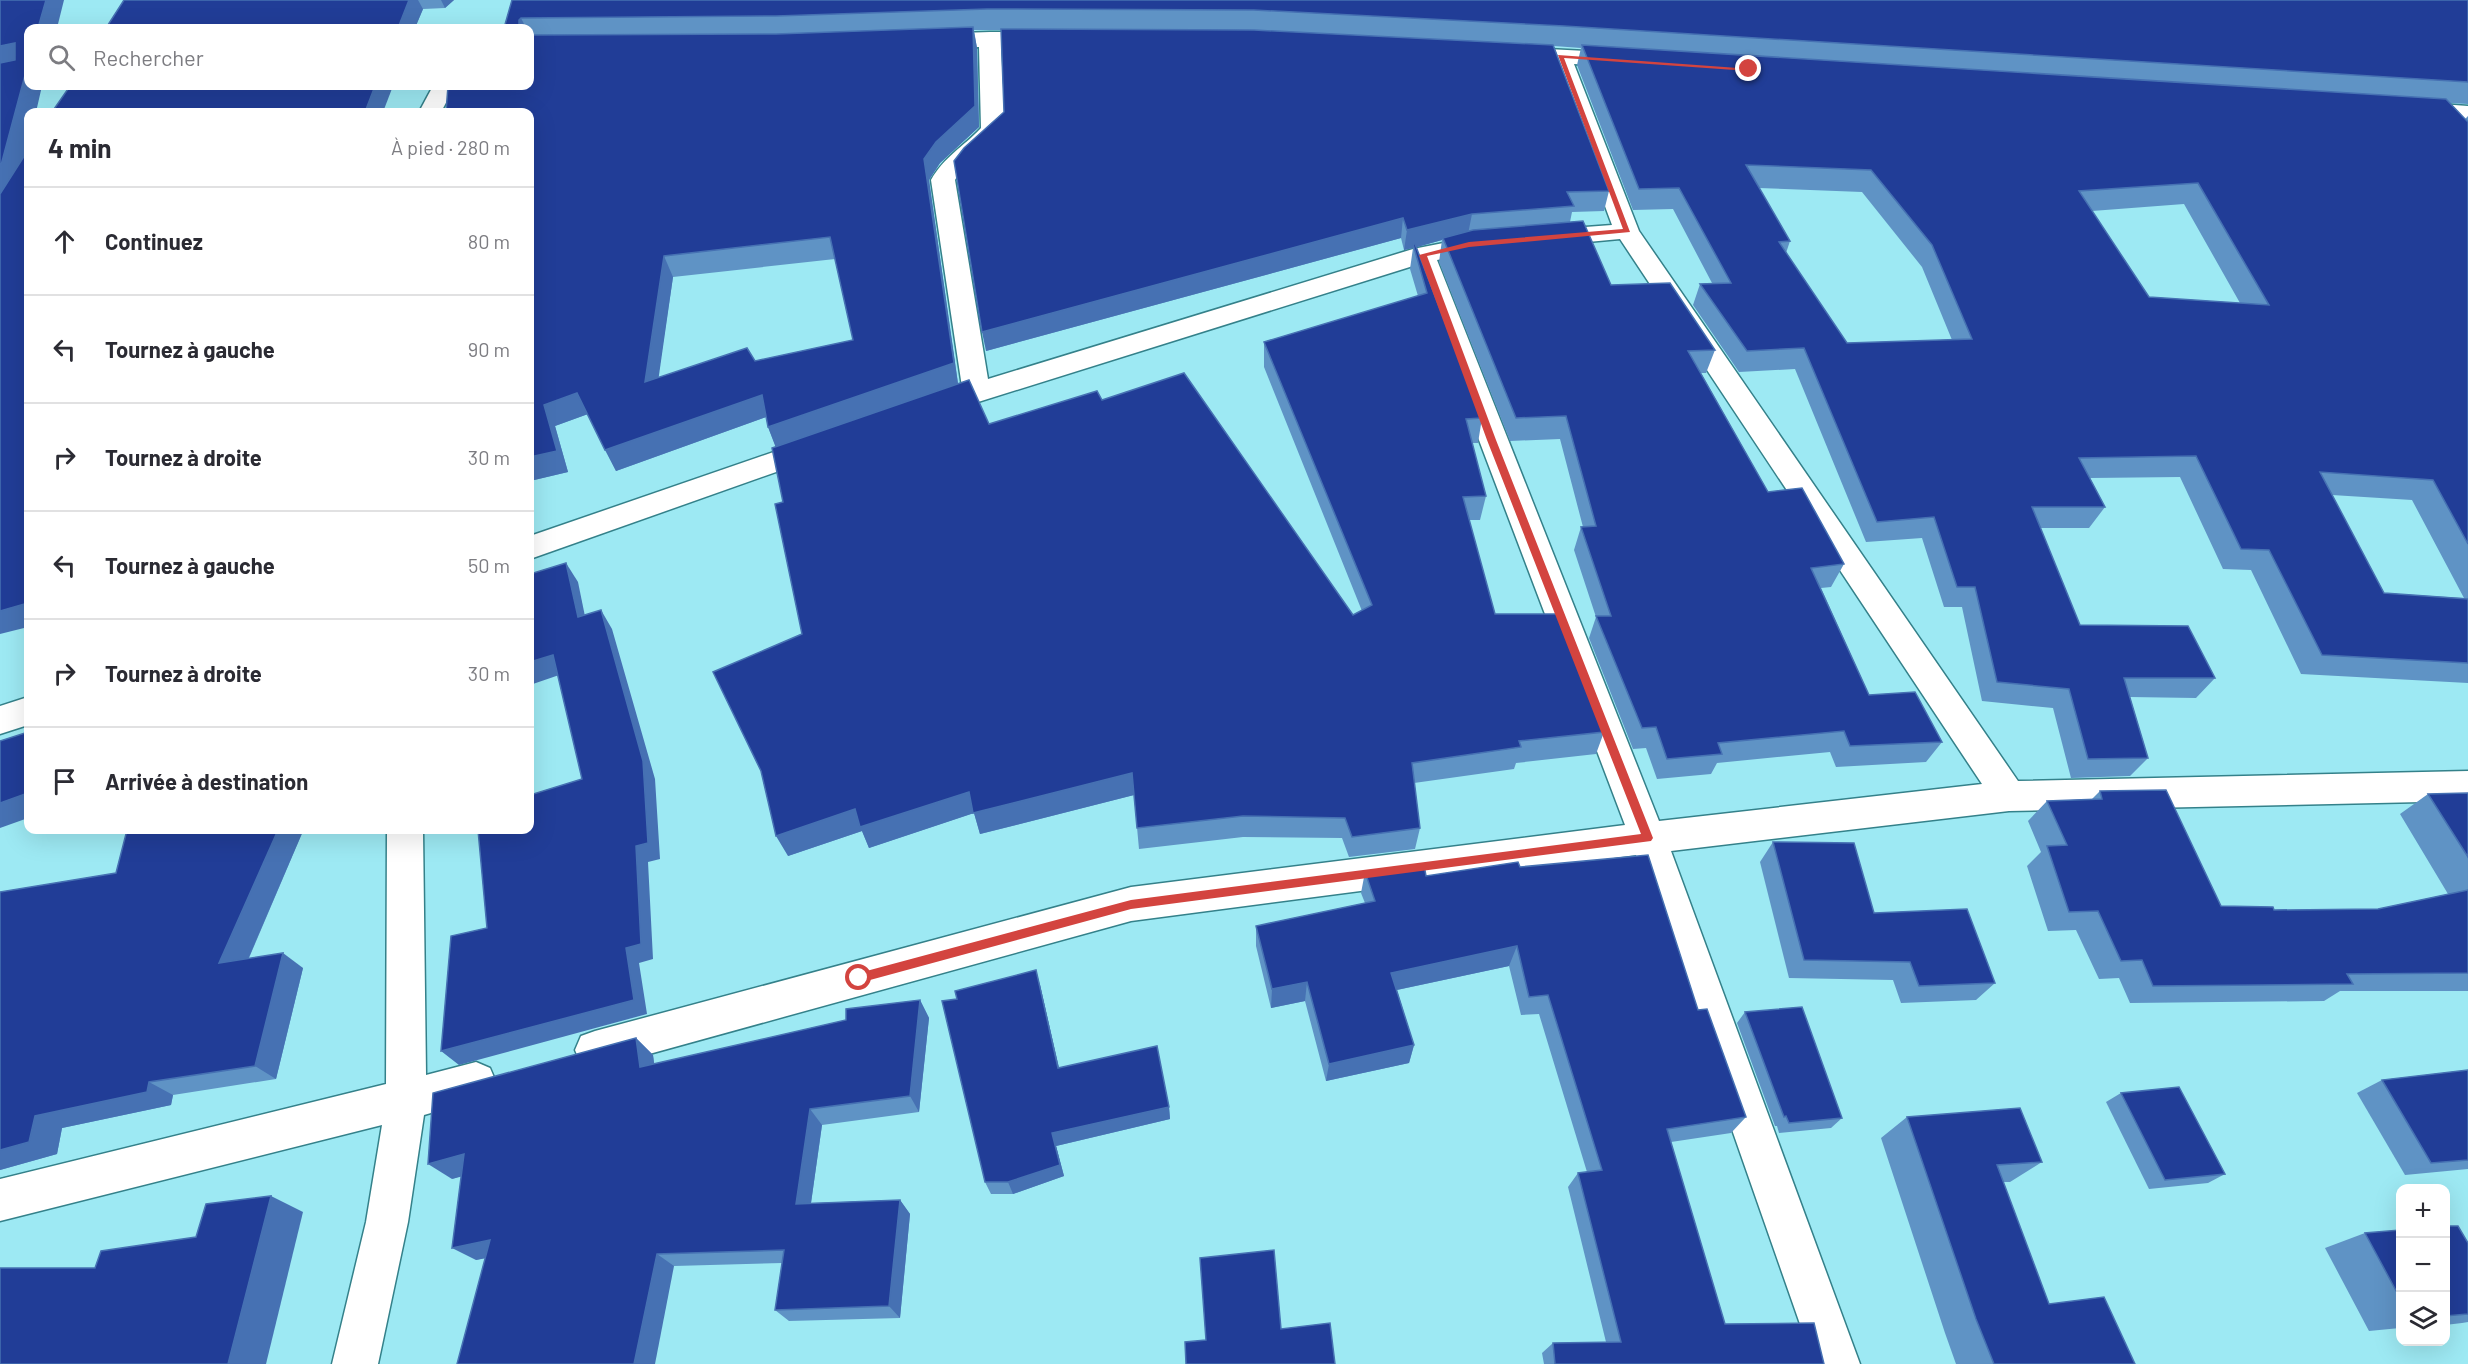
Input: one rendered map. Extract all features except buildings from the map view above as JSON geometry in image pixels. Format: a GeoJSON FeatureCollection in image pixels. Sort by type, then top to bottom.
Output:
{"type":"FeatureCollection","features":[{"type":"Feature","properties":{"kind":"street"},"geometry":{"type":"LineString","coordinates":[[976,391],[943,180],[951,166],[974,150],[993,130],[990,39]]}},
{"type":"Feature","properties":{"kind":"street"},"geometry":{"type":"LineString","coordinates":[[909,42],[1062,39]]}},
{"type":"Feature","properties":{"kind":"street"},"geometry":{"type":"LineString","coordinates":[[1490,52],[1643,62]]}},
{"type":"Feature","properties":{"kind":"street"},"geometry":{"type":"LineString","coordinates":[[1560,56],[1627,231],[2009,796]]}},
{"type":"Feature","properties":{"kind":"street"},"geometry":{"type":"LineString","coordinates":[[432,108],[442,90]]}},
{"type":"Feature","properties":{"kind":"street"},"geometry":{"type":"LineString","coordinates":[[2393,108],[2468,112]]}},
{"type":"Feature","properties":{"kind":"street"},"geometry":{"type":"LineString","coordinates":[[2438,111],[2461,136]]}},
{"type":"Feature","properties":{"kind":"street"},"geometry":{"type":"LineString","coordinates":[[909,414],[976,391],[1422,255],[1469,244],[1627,231]]}},
{"type":"Feature","properties":{"kind":"street"},"geometry":{"type":"LineString","coordinates":[[1422,255],[1648,838],[1837,1364]]}},
{"type":"Feature","properties":{"kind":"street"},"geometry":{"type":"LineString","coordinates":[[534,547],[842,438]]}},
{"type":"Feature","properties":{"kind":"street"},"geometry":{"type":"LineString","coordinates":[[0,720],[24,712]]}},
{"type":"Feature","properties":{"kind":"street"},"geometry":{"type":"LineString","coordinates":[[567,1057],[1131,904],[1648,838],[2009,796],[2468,786]]}},
{"type":"Feature","properties":{"kind":"street"},"geometry":{"type":"LineString","coordinates":[[355,1364],[387,1222],[406,1101],[405,834]]}},
{"type":"Feature","properties":{"kind":"street"},"geometry":{"type":"LineString","coordinates":[[0,1200],[406,1101],[509,1073]]}},
{"type":"Feature","properties":{"kind":"route"},"geometry":{"type":"LineString","coordinates":[[859,978],[1131,904],[1648,838],[1422,255],[1469,244],[1627,231],[1560,56],[1749,69]]}}]}
